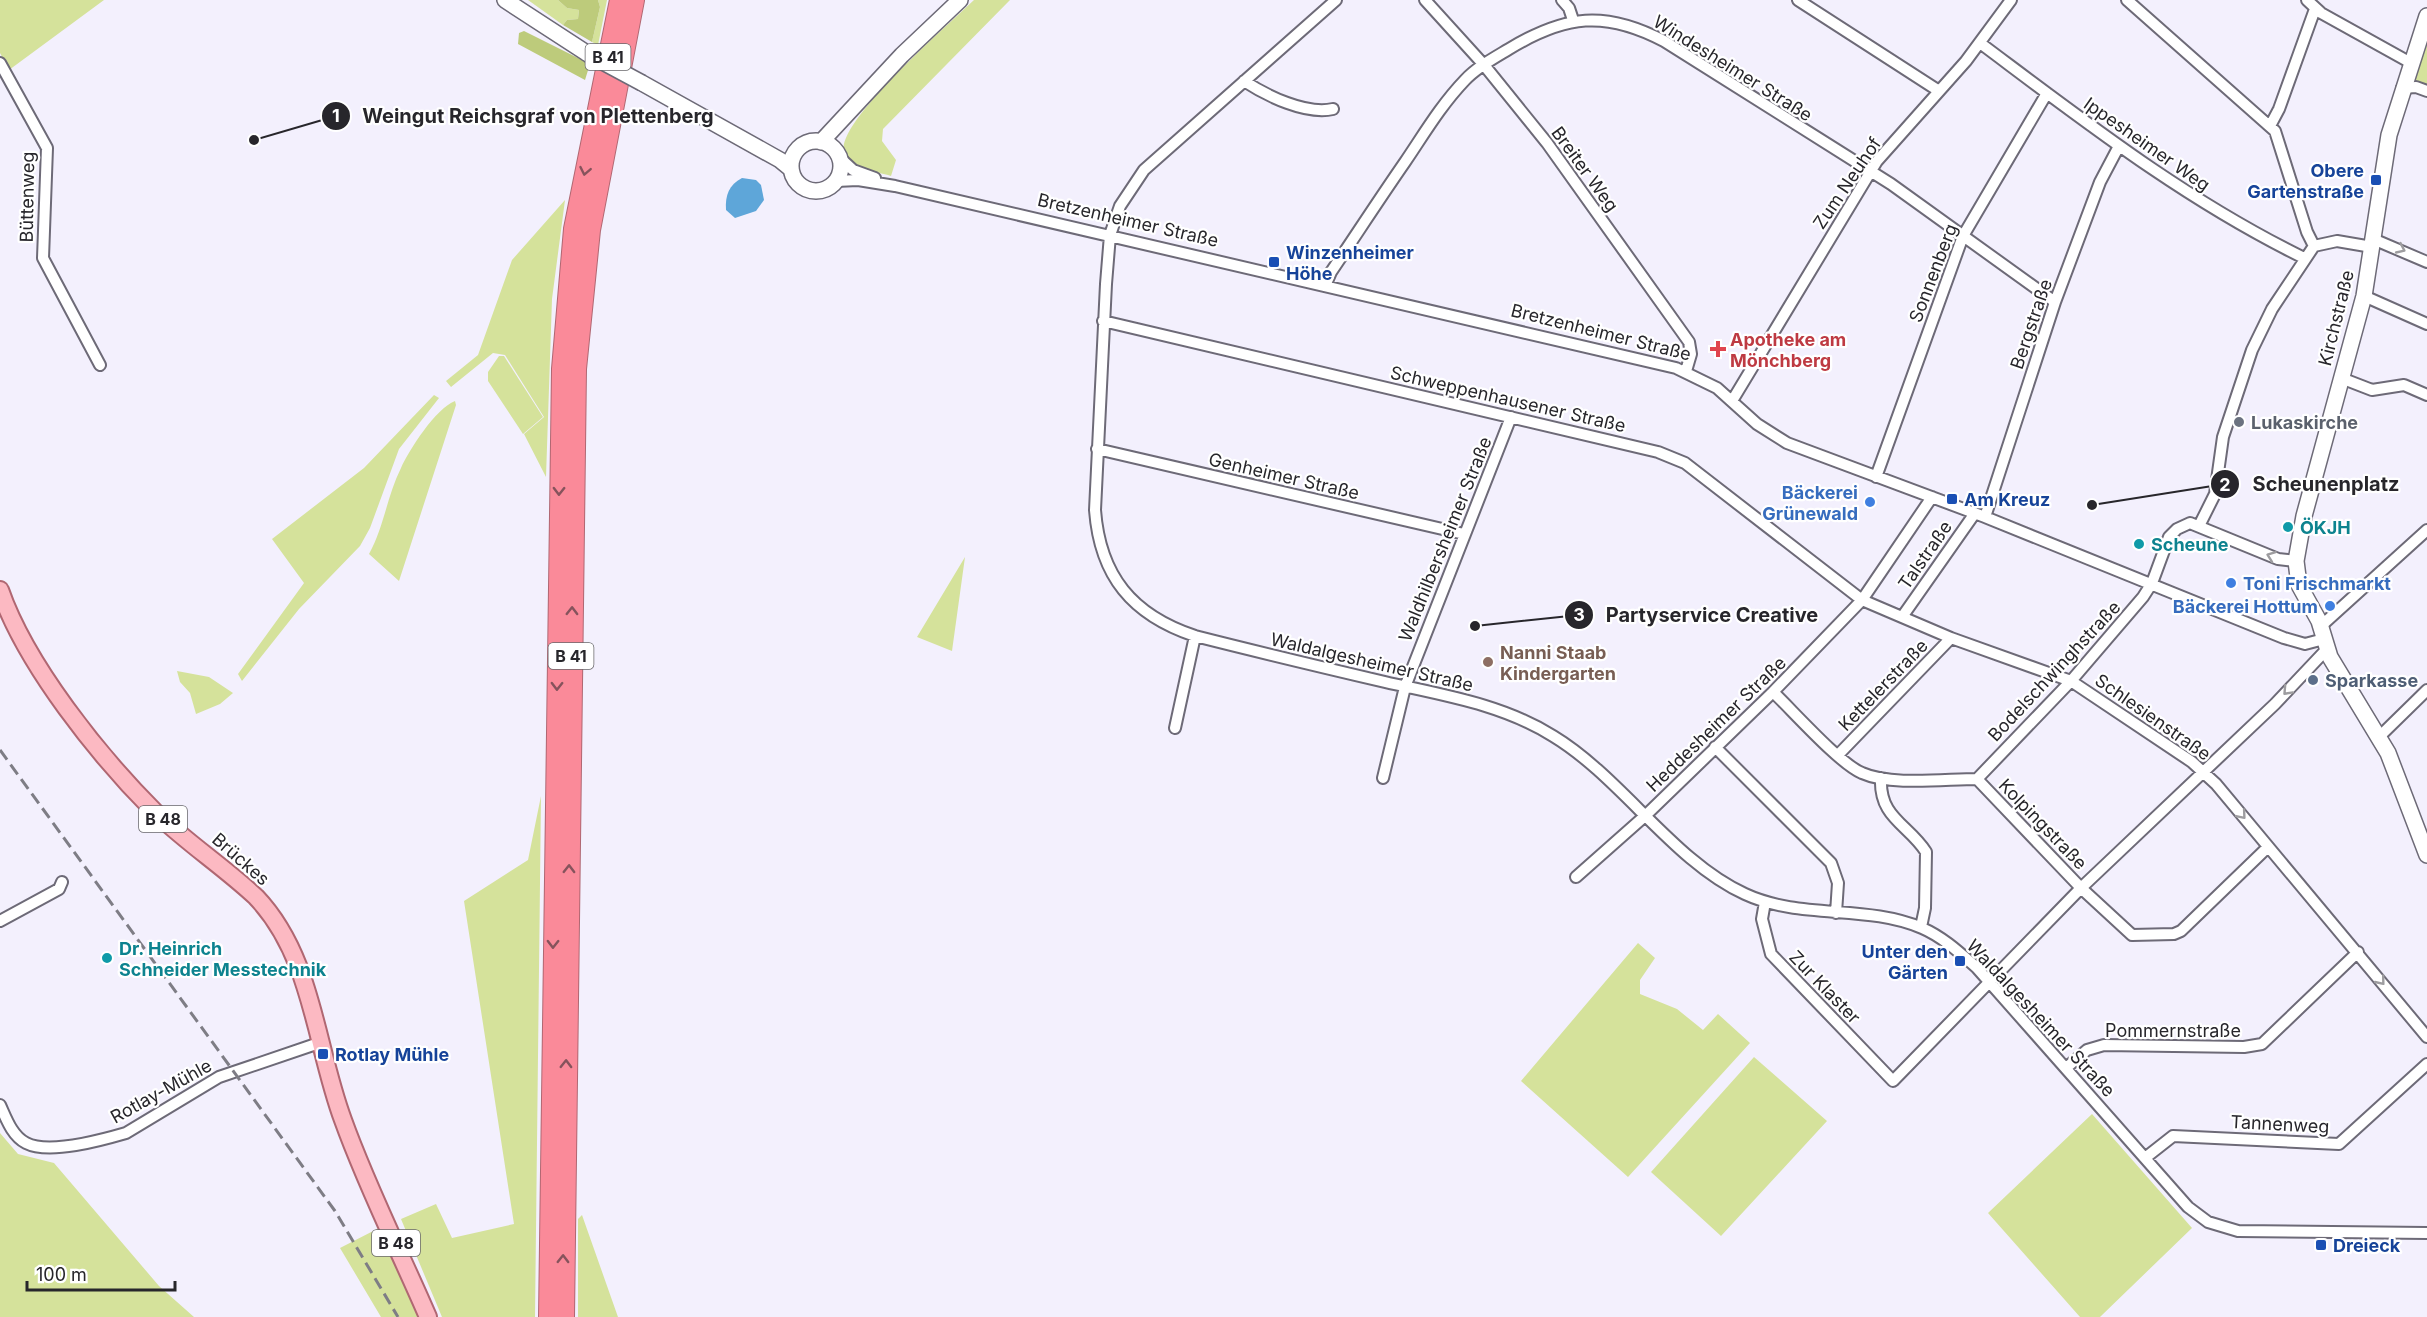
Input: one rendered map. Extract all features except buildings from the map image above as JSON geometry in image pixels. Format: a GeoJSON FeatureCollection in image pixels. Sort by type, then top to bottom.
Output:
{"type":"FeatureCollection","features":[{"type":"Feature","properties":{"kind":"highway","name":"B 41"},"geometry":{"type":"LineString","coordinates":[[549,1317],[562,369],[574,229],[620,0]]}},
{"type":"Feature","properties":{"kind":"highway","name":"B 41"},"geometry":{"type":"LineString","coordinates":[[564,1317],[576,369],[590,230],[634,0]]}},
{"type":"Feature","properties":{"kind":"main road","name":"Brückes"},"geometry":{"type":"LineString","coordinates":[[0,590],[23,642],[39,668],[104,754],[156,813],[238,880],[275,919],[292,947],[334,1097],[428,1317]]}},
{"type":"Feature","properties":{"kind":"street"},"geometry":{"type":"LineString","coordinates":[[505,0],[588,54],[752,144],[791,169],[797,183],[811,191],[828,189],[836,181],[841,170],[838,155],[846,125],[867,92]]}},
{"type":"Feature","properties":{"kind":"street"},"geometry":{"type":"LineString","coordinates":[[523,0],[552,32]]}},
{"type":"Feature","properties":{"kind":"street"},"geometry":{"type":"LineString","coordinates":[[821,142],[867,92],[960,0]]}},
{"type":"Feature","properties":{"kind":"street","name":"Waldalgesheimer Straße"},"geometry":{"type":"LineString","coordinates":[[1336,0],[1144,170],[1120,206],[1110,235],[1096,449],[1095,510],[1097,537],[1114,579],[1141,609],[1174,629],[1195,636],[1472,702],[1533,724],[1580,755],[1715,877],[1745,895],[1765,902],[1836,913],[1886,917],[1921,927],[1949,943],[1990,982],[2188,1208],[2208,1222],[2226,1229],[2427,1233]]}},
{"type":"Feature","properties":{"kind":"street","name":"Breiter Weg"},"geometry":{"type":"LineString","coordinates":[[1425,0],[1484,65],[1547,143],[1689,342],[1690,354],[1686,371]]}},
{"type":"Feature","properties":{"kind":"street"},"geometry":{"type":"LineString","coordinates":[[1562,0],[1569,8],[1573,20]]}},
{"type":"Feature","properties":{"kind":"street"},"geometry":{"type":"LineString","coordinates":[[1798,0],[1939,91]]}},
{"type":"Feature","properties":{"kind":"street","name":"Zum Neuhof"},"geometry":{"type":"LineString","coordinates":[[1732,401],[1870,172],[1980,43],[2012,0]]}},
{"type":"Feature","properties":{"kind":"street"},"geometry":{"type":"LineString","coordinates":[[2127,0],[2270,126],[2280,141],[2305,226],[2314,246]]}},
{"type":"Feature","properties":{"kind":"street"},"geometry":{"type":"LineString","coordinates":[[2270,126],[2279,109],[2311,4],[2411,63]]}},
{"type":"Feature","properties":{"kind":"street","name":"Kirchstraße"},"geometry":{"type":"LineString","coordinates":[[2324,638],[2301,591],[2296,561],[2304,516],[2364,296],[2390,135],[2402,88],[2427,16]]}},
{"type":"Feature","properties":{"kind":"street","name":"Windesheimer Straße"},"geometry":{"type":"LineString","coordinates":[[1325,286],[1331,272],[1436,116],[1465,80],[1484,65],[1545,29],[1573,20],[1619,22],[1650,34],[1870,172],[2055,302]]}},
{"type":"Feature","properties":{"kind":"street","name":"Ippesheimer Weg"},"geometry":{"type":"LineString","coordinates":[[1980,43],[2118,146],[2221,215],[2304,258]]}},
{"type":"Feature","properties":{"kind":"street","name":"Büttenweg"},"geometry":{"type":"LineString","coordinates":[[0,63],[47,148],[43,258],[100,365]]}},
{"type":"Feature","properties":{"kind":"street"},"geometry":{"type":"LineString","coordinates":[[1244,81],[1256,89],[1312,110],[1334,109]]}},
{"type":"Feature","properties":{"kind":"street"},"geometry":{"type":"LineString","coordinates":[[2402,88],[2416,87],[2427,91]]}},
{"type":"Feature","properties":{"kind":"street","name":"Sonnenberg"},"geometry":{"type":"LineString","coordinates":[[1876,477],[1963,236],[2048,93]]}},
{"type":"Feature","properties":{"kind":"street"},"geometry":{"type":"LineString","coordinates":[[791,169],[797,151],[807,143],[821,142],[838,155]]}},
{"type":"Feature","properties":{"kind":"street"},"geometry":{"type":"LineString","coordinates":[[752,144],[779,151],[797,151]]}},
{"type":"Feature","properties":{"kind":"street","name":"Bergstraße"},"geometry":{"type":"LineString","coordinates":[[1980,515],[2055,302],[2100,183],[2118,146]]}},
{"type":"Feature","properties":{"kind":"street","name":"Bretzenheimer Straße"},"geometry":{"type":"LineString","coordinates":[[838,155],[853,170],[895,186]]}},
{"type":"Feature","properties":{"kind":"street","name":"Bretzenheimer Straße"},"geometry":{"type":"LineString","coordinates":[[836,181],[858,180],[895,186],[1686,371],[1717,388],[1756,424],[1787,443],[1980,515],[2300,643],[2310,644],[2324,638]]}},
{"type":"Feature","properties":{"kind":"street"},"geometry":{"type":"LineString","coordinates":[[2296,561],[2278,558],[2199,526],[2215,494],[2223,437],[2240,381],[2265,321],[2304,258],[2314,246],[2337,241],[2373,243],[2427,262]]}},
{"type":"Feature","properties":{"kind":"street"},"geometry":{"type":"LineString","coordinates":[[2364,296],[2427,324]]}},
{"type":"Feature","properties":{"kind":"street","name":"Schweppenhausener Straße"},"geometry":{"type":"LineString","coordinates":[[1103,321],[1658,452],[1685,463],[1862,600]]}},
{"type":"Feature","properties":{"kind":"street"},"geometry":{"type":"LineString","coordinates":[[2341,378],[2372,390],[2404,385],[2427,395]]}},
{"type":"Feature","properties":{"kind":"street","name":"Waldhilbersheimer Straße"},"geometry":{"type":"LineString","coordinates":[[1383,778],[1406,687],[1511,417]]}},
{"type":"Feature","properties":{"kind":"street","name":"Genheimer Straße"},"geometry":{"type":"LineString","coordinates":[[1096,449],[1464,534]]}},
{"type":"Feature","properties":{"kind":"street","name":"Heddesheimer Straße"},"geometry":{"type":"LineString","coordinates":[[1576,877],[1646,815],[1773,692],[1862,600],[1932,497]]}},
{"type":"Feature","properties":{"kind":"street","name":"Talstraße"},"geometry":{"type":"LineString","coordinates":[[1902,617],[1980,515]]}},
{"type":"Feature","properties":{"kind":"street","name":"Bodelschwinghstraße"},"geometry":{"type":"LineString","coordinates":[[1977,779],[2072,681],[2143,597],[2152,583],[2172,533],[2186,525],[2199,526]]}},
{"type":"Feature","properties":{"kind":"street"},"geometry":{"type":"LineString","coordinates":[[1990,982],[2081,888],[2204,771],[2324,638],[2427,530]]}},
{"type":"Feature","properties":{"kind":"street","name":"Schlesienstraße"},"geometry":{"type":"LineString","coordinates":[[1862,600],[1952,638],[2072,681],[2204,771],[2427,1037]]}},
{"type":"Feature","properties":{"kind":"street"},"geometry":{"type":"LineString","coordinates":[[1175,728],[1195,636]]}},
{"type":"Feature","properties":{"kind":"street","name":"Kettelerstraße"},"geometry":{"type":"LineString","coordinates":[[1838,754],[1952,638]]}},
{"type":"Feature","properties":{"kind":"street"},"geometry":{"type":"LineString","coordinates":[[2324,638],[2379,737],[2401,783],[2427,855]]}},
{"type":"Feature","properties":{"kind":"street"},"geometry":{"type":"LineString","coordinates":[[2379,737],[2427,690]]}},
{"type":"Feature","properties":{"kind":"street","name":"Kolpingstraße"},"geometry":{"type":"LineString","coordinates":[[1773,692],[1857,771],[1881,778],[1977,779],[2081,888],[2132,935],[2174,934],[2268,847]]}},
{"type":"Feature","properties":{"kind":"street"},"geometry":{"type":"LineString","coordinates":[[1715,747],[1831,863],[1838,883],[1836,913]]}},
{"type":"Feature","properties":{"kind":"street"},"geometry":{"type":"LineString","coordinates":[[1881,778],[1882,797],[1887,808],[1926,852],[1925,908],[1921,927]]}},
{"type":"Feature","properties":{"kind":"street"},"geometry":{"type":"LineString","coordinates":[[0,921],[59,889],[62,882]]}},
{"type":"Feature","properties":{"kind":"street","name":"Zur Klaster"},"geometry":{"type":"LineString","coordinates":[[1765,902],[1762,919],[1771,954],[1893,1081],[1990,982]]}},
{"type":"Feature","properties":{"kind":"street","name":"Pommernstraße"},"geometry":{"type":"LineString","coordinates":[[2066,1068],[2087,1050],[2104,1045],[2244,1047],[2262,1044],[2358,952]]}},
{"type":"Feature","properties":{"kind":"street","name":"Rotlay-Mühle"},"geometry":{"type":"LineString","coordinates":[[0,1105],[18,1136],[26,1143],[48,1148],[111,1137],[126,1132],[219,1077],[319,1043]]}},
{"type":"Feature","properties":{"kind":"street","name":"Tannenweg"},"geometry":{"type":"LineString","coordinates":[[2145,1158],[2173,1136],[2339,1144],[2427,1064]]}},
{"type":"Feature","properties":{"kind":"green space"},"geometry":{"type":"Polygon","coordinates":[[[0,0],[104,0],[9,70],[0,53],[0,0]]]}},
{"type":"Feature","properties":{"kind":"green space"},"geometry":{"type":"Polygon","coordinates":[[[528,0],[558,0],[567,8],[579,10],[578,19],[567,20],[563,25],[528,0]]]}},
{"type":"Feature","properties":{"kind":"green space"},"geometry":{"type":"Polygon","coordinates":[[[558,0],[598,0],[600,7],[592,42],[563,25],[567,20],[578,19],[579,10],[567,8],[558,0]]]}},
{"type":"Feature","properties":{"kind":"green space"},"geometry":{"type":"Polygon","coordinates":[[[598,0],[607,0],[598,45],[592,42],[600,7],[598,0]]]}},
{"type":"Feature","properties":{"kind":"green space"},"geometry":{"type":"Polygon","coordinates":[[[974,0],[1010,0],[883,129],[882,141],[896,160],[891,176],[851,162],[844,151],[847,137],[858,118],[897,73],[974,0]]]}},
{"type":"Feature","properties":{"kind":"green space"},"geometry":{"type":"Polygon","coordinates":[[[524,31],[584,61],[589,67],[585,80],[518,44],[519,33],[524,31]]]}},
{"type":"Feature","properties":{"kind":"green space"},"geometry":{"type":"Polygon","coordinates":[[[2427,44],[2427,85],[2414,80],[2427,44]]]}},
{"type":"Feature","properties":{"kind":"green space"},"geometry":{"type":"Polygon","coordinates":[[[565,200],[552,299],[546,477],[524,434],[544,417],[505,355],[493,353],[451,387],[446,381],[478,355],[512,260],[565,200]]]}},
{"type":"Feature","properties":{"kind":"green space"},"geometry":{"type":"Polygon","coordinates":[[[499,356],[504,356],[543,417],[523,434],[488,381],[488,372],[499,356]]]}},
{"type":"Feature","properties":{"kind":"green space"},"geometry":{"type":"Polygon","coordinates":[[[434,395],[439,398],[399,449],[370,528],[360,546],[299,609],[242,681],[238,674],[304,583],[272,539],[364,468],[434,395]]]}},
{"type":"Feature","properties":{"kind":"green space"},"geometry":{"type":"Polygon","coordinates":[[[455,401],[456,405],[399,581],[369,554],[405,460],[432,421],[455,401]]]}},
{"type":"Feature","properties":{"kind":"green space"},"geometry":{"type":"Polygon","coordinates":[[[965,557],[952,651],[917,637],[965,557]]]}},
{"type":"Feature","properties":{"kind":"green space"},"geometry":{"type":"Polygon","coordinates":[[[177,671],[209,677],[233,693],[220,704],[196,714],[190,693],[180,682],[177,671]]]}},
{"type":"Feature","properties":{"kind":"green space"},"geometry":{"type":"Polygon","coordinates":[[[541,796],[535,1317],[442,1317],[401,1219],[436,1204],[452,1238],[514,1224],[464,901],[528,860],[541,796]]]}},
{"type":"Feature","properties":{"kind":"green space"},"geometry":{"type":"Polygon","coordinates":[[[1638,943],[1655,958],[1640,980],[1640,994],[1677,1009],[1703,1030],[1718,1014],[1750,1043],[1628,1177],[1521,1081],[1638,943]]]}},
{"type":"Feature","properties":{"kind":"green space"},"geometry":{"type":"Polygon","coordinates":[[[1754,1057],[1827,1121],[1721,1236],[1651,1172],[1754,1057]]]}},
{"type":"Feature","properties":{"kind":"green space"},"geometry":{"type":"Polygon","coordinates":[[[2092,1114],[2192,1228],[2100,1317],[2080,1317],[1988,1213],[2092,1114]]]}},
{"type":"Feature","properties":{"kind":"green space"},"geometry":{"type":"Polygon","coordinates":[[[0,1133],[18,1154],[54,1163],[159,1286],[194,1317],[0,1317],[0,1133]]]}},
{"type":"Feature","properties":{"kind":"green space"},"geometry":{"type":"Polygon","coordinates":[[[582,1215],[618,1317],[578,1317],[578,1219],[582,1215]]]}},
{"type":"Feature","properties":{"kind":"green space"},"geometry":{"type":"Polygon","coordinates":[[[381,1227],[418,1317],[381,1317],[340,1248],[381,1227]]]}},
{"type":"Feature","properties":{"kind":"water"},"geometry":{"type":"Polygon","coordinates":[[[742,178],[756,180],[761,185],[764,200],[756,211],[735,218],[726,210],[726,200],[731,187],[742,178]]]}},
{"type":"Feature","properties":{"kind":"railway"},"geometry":{"type":"LineString","coordinates":[[0,750],[335,1211],[398,1317]]}},
{"type":"Feature","properties":{"kind":"place","name":"Weingut Reichsgraf von Plettenberg"},"geometry":{"type":"Point","coordinates":[254,140]}},
{"type":"Feature","properties":{"kind":"place","name":"Obere Gartenstraße"},"geometry":{"type":"Point","coordinates":[2376,180]}},
{"type":"Feature","properties":{"kind":"place","name":"Winzenheimer Höhe"},"geometry":{"type":"Point","coordinates":[1274,262]}},
{"type":"Feature","properties":{"kind":"place","name":"Apotheke am Mönchberg"},"geometry":{"type":"Point","coordinates":[1718,349]}},
{"type":"Feature","properties":{"kind":"place","name":"Lukaskirche"},"geometry":{"type":"Point","coordinates":[2239,422]}},
{"type":"Feature","properties":{"kind":"place","name":"Am Kreuz"},"geometry":{"type":"Point","coordinates":[1952,499]}},
{"type":"Feature","properties":{"kind":"place","name":"Bäckerei Grünewald"},"geometry":{"type":"Point","coordinates":[1870,502]}},
{"type":"Feature","properties":{"kind":"place","name":"Scheunenplatz"},"geometry":{"type":"Point","coordinates":[2092,505]}},
{"type":"Feature","properties":{"kind":"place","name":"ÖKJH"},"geometry":{"type":"Point","coordinates":[2288,527]}},
{"type":"Feature","properties":{"kind":"place","name":"Scheune"},"geometry":{"type":"Point","coordinates":[2139,544]}},
{"type":"Feature","properties":{"kind":"place","name":"Toni Frischmarkt"},"geometry":{"type":"Point","coordinates":[2231,583]}},
{"type":"Feature","properties":{"kind":"place","name":"Bäckerei Hottum"},"geometry":{"type":"Point","coordinates":[2330,606]}},
{"type":"Feature","properties":{"kind":"place","name":"Partyservice Creative"},"geometry":{"type":"Point","coordinates":[1475,626]}},
{"type":"Feature","properties":{"kind":"place","name":"Nanni Staab Kindergarten"},"geometry":{"type":"Point","coordinates":[1488,662]}},
{"type":"Feature","properties":{"kind":"place","name":"Sparkasse"},"geometry":{"type":"Point","coordinates":[2313,680]}},
{"type":"Feature","properties":{"kind":"place","name":"Dr. Heinrich Schneider Messtechnik"},"geometry":{"type":"Point","coordinates":[107,958]}},
{"type":"Feature","properties":{"kind":"place","name":"Unter den Gärten"},"geometry":{"type":"Point","coordinates":[1960,961]}},
{"type":"Feature","properties":{"kind":"place","name":"Rotlay Mühle"},"geometry":{"type":"Point","coordinates":[323,1054]}},
{"type":"Feature","properties":{"kind":"place","name":"Dreieck"},"geometry":{"type":"Point","coordinates":[2321,1245]}}]}
